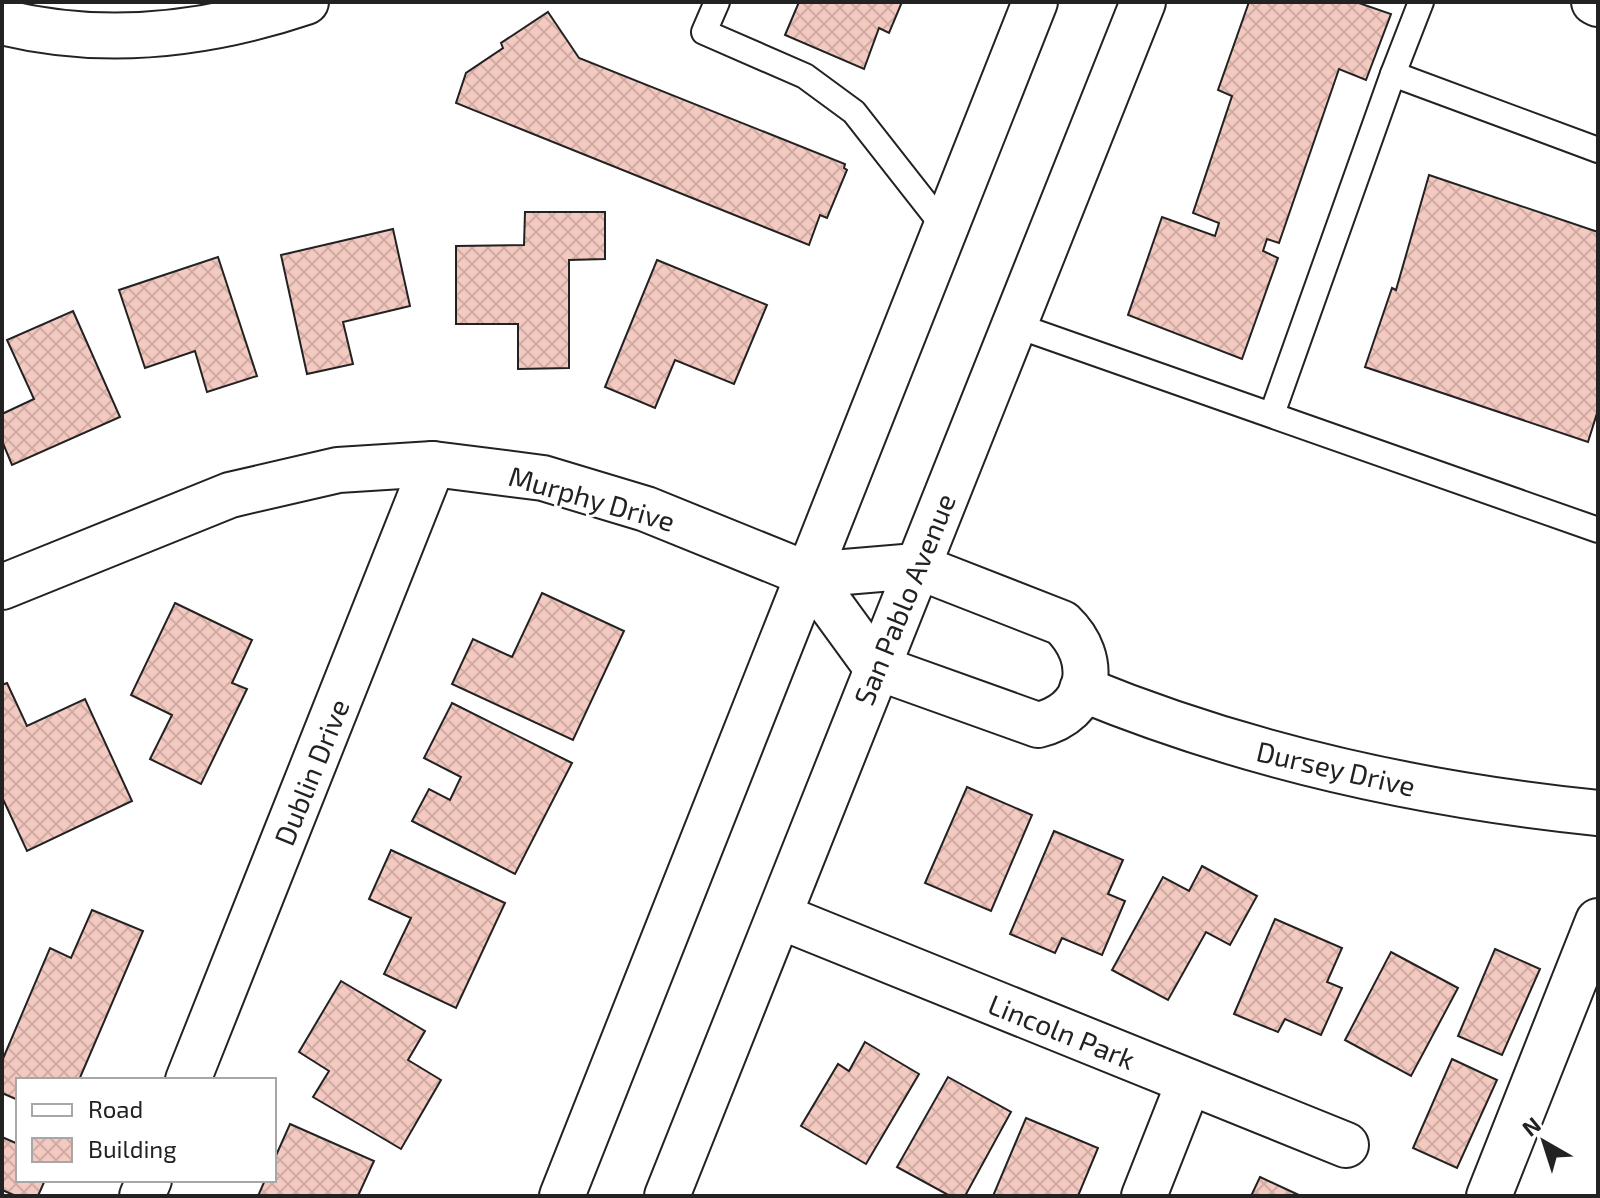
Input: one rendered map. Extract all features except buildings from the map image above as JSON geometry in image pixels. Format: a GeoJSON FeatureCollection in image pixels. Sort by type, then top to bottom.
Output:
{"type":"FeatureCollection","features":[{"type":"Feature","properties":{"kind":"street"},"geometry":{"type":"LineString","coordinates":[[2,22],[40,30],[124,36],[209,28],[306,2]]}},
{"type":"Feature","properties":{"kind":"street"},"geometry":{"type":"LineString","coordinates":[[562,1196],[1035,2]]}},
{"type":"Feature","properties":{"kind":"street","name":"San Pablo Avenue"},"geometry":{"type":"LineString","coordinates":[[667,1196],[1143,2]]}},
{"type":"Feature","properties":{"kind":"street","name":"Murphy Drive"},"geometry":{"type":"LineString","coordinates":[[2,587],[230,495],[338,470],[433,464],[556,482],[646,509],[809,575]]}},
{"type":"Feature","properties":{"kind":"street","name":"Dublin Drive"},"geometry":{"type":"LineString","coordinates":[[189,1078],[433,464]]}},
{"type":"Feature","properties":{"kind":"street"},"geometry":{"type":"LineString","coordinates":[[916,566],[1062,623],[1079,642],[1084,653],[1086,677],[1082,689],[1070,709],[1038,725],[876,667],[809,575],[916,566]]}},
{"type":"Feature","properties":{"kind":"street","name":"Dursey Drive"},"geometry":{"type":"LineString","coordinates":[[1082,689],[1247,748],[1352,775],[1533,806],[1598,813]]}},
{"type":"Feature","properties":{"kind":"street","name":"Lincoln Park"},"geometry":{"type":"LineString","coordinates":[[779,916],[1346,1145]]}},
{"type":"Feature","properties":{"kind":"street"},"geometry":{"type":"LineString","coordinates":[[1489,1196],[1598,921]]}},
{"type":"Feature","properties":{"kind":"street"},"geometry":{"type":"LineString","coordinates":[[1144,1196],[1189,1082]]}},
{"type":"Feature","properties":{"kind":"lane"},"geometry":{"type":"LineString","coordinates":[[717,2],[704,32],[805,76],[854,112],[945,228]]}},
{"type":"Feature","properties":{"kind":"lane"},"geometry":{"type":"LineString","coordinates":[[1272,414],[1421,2]]}},
{"type":"Feature","properties":{"kind":"lane"},"geometry":{"type":"LineString","coordinates":[[1393,74],[1598,150]]}},
{"type":"Feature","properties":{"kind":"lane"},"geometry":{"type":"LineString","coordinates":[[1015,325],[1598,530]]}}]}
